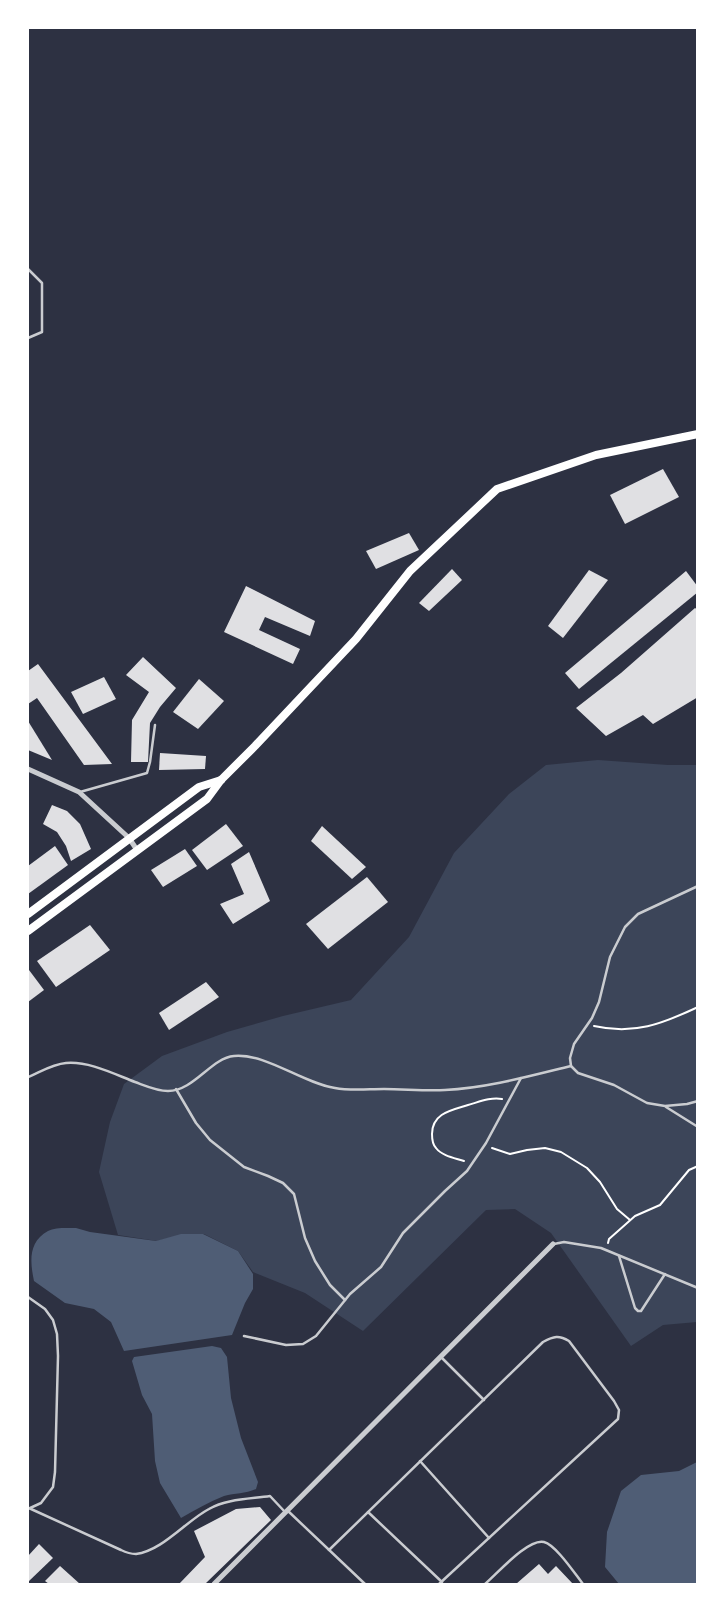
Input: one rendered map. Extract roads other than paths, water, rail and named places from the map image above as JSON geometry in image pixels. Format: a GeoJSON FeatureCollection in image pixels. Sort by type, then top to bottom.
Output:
{"type":"FeatureCollection","features":[{"type":"Feature","properties":{"kind":"main road"},"geometry":{"type":"LineString","coordinates":[[28,932],[207,799],[220,780],[356,639],[410,571],[497,489],[596,455],[698,434]]}},
{"type":"Feature","properties":{"kind":"main road"},"geometry":{"type":"LineString","coordinates":[[28,914],[199,787],[220,780]]}},
{"type":"Feature","properties":{"kind":"street"},"geometry":{"type":"LineString","coordinates":[[28,769],[79,792],[129,838],[137,850]]}},
{"type":"Feature","properties":{"kind":"street"},"geometry":{"type":"LineString","coordinates":[[214,1584],[553,1244]]}},
{"type":"Feature","properties":{"kind":"lane"},"geometry":{"type":"LineString","coordinates":[[28,269],[42,282],[42,332],[28,338]]}},
{"type":"Feature","properties":{"kind":"lane"},"geometry":{"type":"LineString","coordinates":[[79,792],[147,773],[155,725]]}},
{"type":"Feature","properties":{"kind":"lane"},"geometry":{"type":"LineString","coordinates":[[698,886],[638,914],[624,928],[610,957],[599,1002],[574,1044],[570,1058],[571,1066],[578,1073],[614,1085],[647,1103],[665,1106],[698,1101]]}},
{"type":"Feature","properties":{"kind":"lane"},"geometry":{"type":"LineString","coordinates":[[28,1077],[56,1064],[67,1062],[80,1063],[155,1089],[170,1091],[182,1087],[201,1076],[223,1059],[234,1056],[250,1057],[269,1063],[316,1084],[336,1089],[444,1090],[481,1086],[571,1066]]}},
{"type":"Feature","properties":{"kind":"lane"},"geometry":{"type":"LineString","coordinates":[[244,1336],[286,1345],[303,1344],[316,1336],[350,1294],[381,1267],[403,1232],[467,1171],[485,1146],[521,1078]]}},
{"type":"Feature","properties":{"kind":"lane"},"geometry":{"type":"LineString","coordinates":[[176,1089],[196,1123],[210,1140],[244,1167],[283,1183],[294,1194],[305,1238],[315,1262],[330,1286],[345,1300]]}},
{"type":"Feature","properties":{"kind":"lane"},"geometry":{"type":"LineString","coordinates":[[665,1106],[698,1127]]}},
{"type":"Feature","properties":{"kind":"lane"},"geometry":{"type":"LineString","coordinates":[[553,1244],[564,1242],[605,1250],[698,1288]]}},
{"type":"Feature","properties":{"kind":"lane"},"geometry":{"type":"LineString","coordinates":[[619,1255],[635,1308],[638,1311],[641,1311],[664,1274]]}},
{"type":"Feature","properties":{"kind":"lane"},"geometry":{"type":"LineString","coordinates":[[28,1297],[45,1310],[53,1320],[57,1334],[58,1356],[53,1487],[41,1503],[29,1509]]}},
{"type":"Feature","properties":{"kind":"lane"},"geometry":{"type":"LineString","coordinates":[[329,1550],[420,1461],[484,1400],[543,1342],[553,1336],[560,1336],[569,1341],[619,1410],[618,1419],[440,1583],[368,1512]]}},
{"type":"Feature","properties":{"kind":"lane"},"geometry":{"type":"LineString","coordinates":[[441,1357],[484,1400]]}},
{"type":"Feature","properties":{"kind":"lane"},"geometry":{"type":"LineString","coordinates":[[420,1461],[490,1538]]}},
{"type":"Feature","properties":{"kind":"lane"},"geometry":{"type":"LineString","coordinates":[[29,1509],[134,1554],[159,1545],[210,1508],[225,1503],[270,1496],[365,1584]]}},
{"type":"Feature","properties":{"kind":"lane"},"geometry":{"type":"LineString","coordinates":[[485,1584],[524,1549],[534,1542],[544,1542],[554,1548],[583,1584]]}}]}
